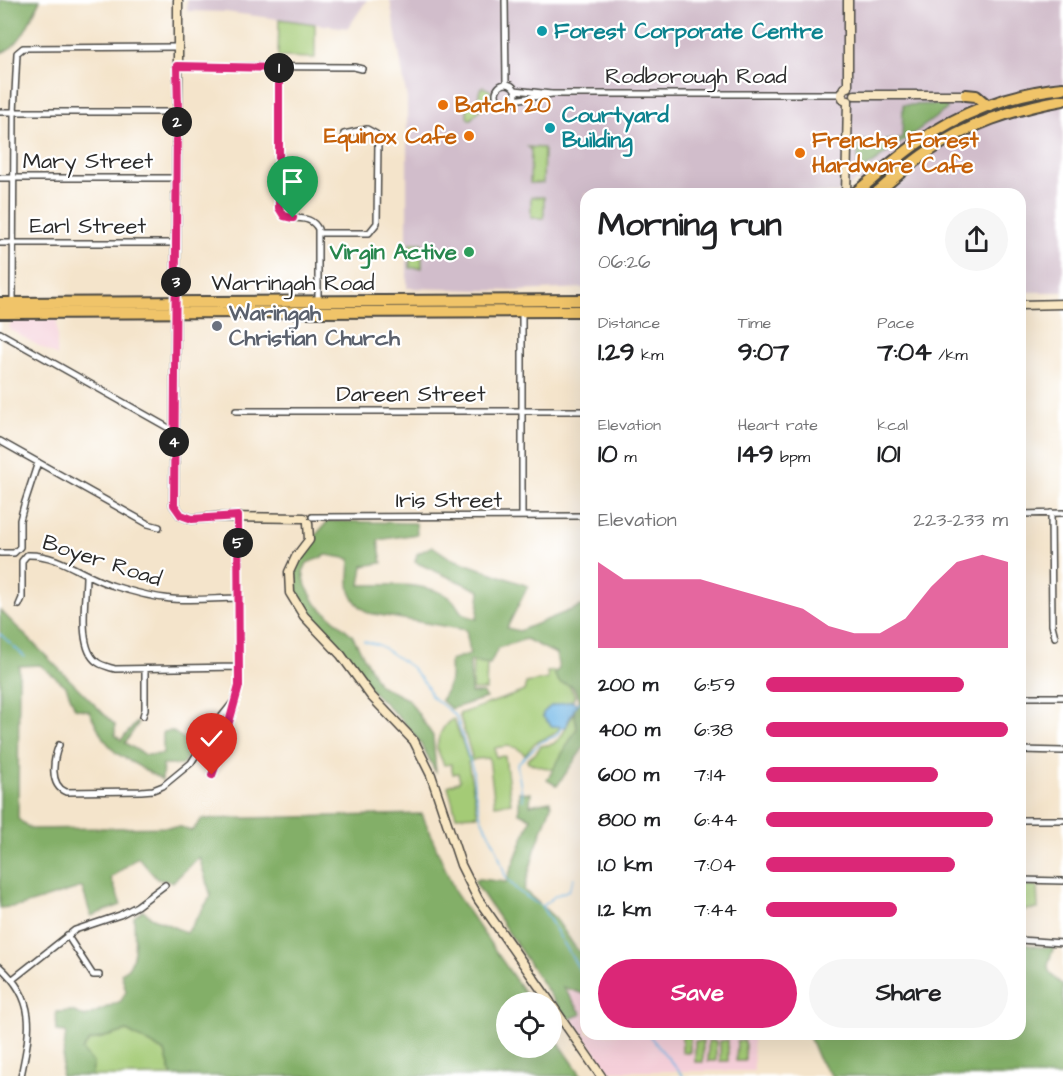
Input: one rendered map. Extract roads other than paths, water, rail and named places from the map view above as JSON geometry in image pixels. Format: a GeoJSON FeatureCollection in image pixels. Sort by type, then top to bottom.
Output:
{"type":"FeatureCollection","features":[{"type":"Feature","properties":{"kind":"highway"},"geometry":{"type":"LineString","coordinates":[[861,188],[932,133],[956,120],[988,106],[1028,94],[1063,88]]}},
{"type":"Feature","properties":{"kind":"highway"},"geometry":{"type":"LineString","coordinates":[[966,95],[978,97],[988,106]]}},
{"type":"Feature","properties":{"kind":"highway"},"geometry":{"type":"LineString","coordinates":[[882,188],[924,154],[964,130],[987,119],[1026,106],[1063,100]]}},
{"type":"Feature","properties":{"kind":"highway","name":"Warringah Road"},"geometry":{"type":"LineString","coordinates":[[0,313],[318,302],[580,300]]}},
{"type":"Feature","properties":{"kind":"highway","name":"Warringah Road"},"geometry":{"type":"LineString","coordinates":[[0,303],[176,308],[580,311]]}},
{"type":"Feature","properties":{"kind":"street"},"geometry":{"type":"LineString","coordinates":[[178,0],[175,507],[181,515],[192,519],[238,516],[308,519],[309,540],[296,556],[289,572],[288,584],[294,600],[310,623],[341,655],[379,706],[414,741],[431,775],[468,881],[543,992]]}},
{"type":"Feature","properties":{"kind":"street"},"geometry":{"type":"LineString","coordinates":[[505,0],[506,84]]}},
{"type":"Feature","properties":{"kind":"street"},"geometry":{"type":"LineString","coordinates":[[848,0],[848,87]]}},
{"type":"Feature","properties":{"kind":"street"},"geometry":{"type":"LineString","coordinates":[[13,303],[14,113],[17,53],[23,48],[176,47]]}},
{"type":"Feature","properties":{"kind":"street"},"geometry":{"type":"LineString","coordinates":[[177,66],[354,67],[362,69]]}},
{"type":"Feature","properties":{"kind":"street"},"geometry":{"type":"LineString","coordinates":[[279,68],[279,208],[281,213],[288,218],[308,219],[313,222],[318,233],[318,302]]}},
{"type":"Feature","properties":{"kind":"street"},"geometry":{"type":"LineString","coordinates":[[506,84],[515,90],[514,100],[504,104],[497,100],[497,89],[506,84]]}},
{"type":"Feature","properties":{"kind":"street"},"geometry":{"type":"LineString","coordinates":[[848,87],[844,88],[842,98],[966,95]]}},
{"type":"Feature","properties":{"kind":"street"},"geometry":{"type":"LineString","coordinates":[[846,188],[853,89],[848,87]]}},
{"type":"Feature","properties":{"kind":"street","name":"Rodborough Road"},"geometry":{"type":"LineString","coordinates":[[515,90],[552,94],[841,94]]}},
{"type":"Feature","properties":{"kind":"street","name":"Rodborough Road"},"geometry":{"type":"LineString","coordinates":[[514,100],[552,94]]}},
{"type":"Feature","properties":{"kind":"street"},"geometry":{"type":"LineString","coordinates":[[0,112],[176,113]]}},
{"type":"Feature","properties":{"kind":"street"},"geometry":{"type":"LineString","coordinates":[[318,233],[369,233],[377,223],[378,141],[376,134],[367,129],[344,134]]}},
{"type":"Feature","properties":{"kind":"street","name":"Mary Street"},"geometry":{"type":"LineString","coordinates":[[0,178],[177,178]]}},
{"type":"Feature","properties":{"kind":"street","name":"Earl Street"},"geometry":{"type":"LineString","coordinates":[[0,243],[176,243]]}},
{"type":"Feature","properties":{"kind":"street"},"geometry":{"type":"LineString","coordinates":[[1026,305],[1063,304]]}},
{"type":"Feature","properties":{"kind":"street"},"geometry":{"type":"LineString","coordinates":[[522,311],[522,516]]}},
{"type":"Feature","properties":{"kind":"street"},"geometry":{"type":"LineString","coordinates":[[0,333],[174,431]]}},
{"type":"Feature","properties":{"kind":"street","name":"Dareen Street"},"geometry":{"type":"LineString","coordinates":[[236,411],[580,411]]}},
{"type":"Feature","properties":{"kind":"street"},"geometry":{"type":"LineString","coordinates":[[0,441],[148,524],[159,527]]}},
{"type":"Feature","properties":{"kind":"street","name":"Boyer Road"},"geometry":{"type":"LineString","coordinates":[[0,553],[14,554],[20,547],[20,520],[38,462]]}},
{"type":"Feature","properties":{"kind":"street"},"geometry":{"type":"LineString","coordinates":[[1052,513],[1052,625],[1055,637]]}},
{"type":"Feature","properties":{"kind":"street"},"geometry":{"type":"LineString","coordinates":[[1026,514],[1063,513]]}},
{"type":"Feature","properties":{"kind":"street"},"geometry":{"type":"LineString","coordinates":[[212,775],[239,686],[238,516]]}},
{"type":"Feature","properties":{"kind":"street","name":"Iris Street"},"geometry":{"type":"LineString","coordinates":[[308,519],[580,516]]}},
{"type":"Feature","properties":{"kind":"street","name":"Boyer Road"},"geometry":{"type":"LineString","coordinates":[[19,605],[22,598],[22,561],[27,555],[55,558],[86,576],[112,586],[166,598],[239,598]]}},
{"type":"Feature","properties":{"kind":"street"},"geometry":{"type":"LineString","coordinates":[[86,576],[85,637],[87,651],[94,660],[104,666],[115,669],[239,667]]}},
{"type":"Feature","properties":{"kind":"street"},"geometry":{"type":"LineString","coordinates":[[143,716],[145,669]]}},
{"type":"Feature","properties":{"kind":"street"},"geometry":{"type":"LineString","coordinates":[[1026,697],[1063,697]]}},
{"type":"Feature","properties":{"kind":"street"},"geometry":{"type":"LineString","coordinates":[[59,745],[55,756],[56,784],[59,789],[66,792],[153,790],[172,780],[191,763],[217,722],[234,701]]}},
{"type":"Feature","properties":{"kind":"street"},"geometry":{"type":"LineString","coordinates":[[1026,750],[1063,751]]}},
{"type":"Feature","properties":{"kind":"street"},"geometry":{"type":"LineString","coordinates":[[1026,820],[1063,820]]}},
{"type":"Feature","properties":{"kind":"street"},"geometry":{"type":"LineString","coordinates":[[1026,880],[1063,881]]}},
{"type":"Feature","properties":{"kind":"street"},"geometry":{"type":"LineString","coordinates":[[12,979],[75,930],[120,915],[137,906],[165,885]]}},
{"type":"Feature","properties":{"kind":"street"},"geometry":{"type":"LineString","coordinates":[[67,935],[94,977]]}},
{"type":"Feature","properties":{"kind":"street"},"geometry":{"type":"LineString","coordinates":[[1026,940],[1063,943]]}},
{"type":"Feature","properties":{"kind":"street"},"geometry":{"type":"LineString","coordinates":[[0,967],[22,994],[30,1024],[21,1076]]}},
{"type":"Feature","properties":{"kind":"street"},"geometry":{"type":"LineString","coordinates":[[562,1020],[601,1076]]}},
{"type":"Feature","properties":{"kind":"water"},"geometry":{"type":"Polygon","coordinates":[[[572,701],[577,704],[565,727],[552,726],[543,717],[543,713],[551,706],[572,701]]]}},
{"type":"Feature","properties":{"kind":"waterway"},"geometry":{"type":"LineString","coordinates":[[0,634],[25,657]]}},
{"type":"Feature","properties":{"kind":"waterway"},"geometry":{"type":"LineString","coordinates":[[364,641],[379,645],[411,667],[427,686],[431,696],[456,716],[473,771],[481,818],[496,847],[506,878],[518,891],[542,907],[580,970]]}},
{"type":"Feature","properties":{"kind":"waterway"},"geometry":{"type":"LineString","coordinates":[[576,703],[580,702]]}},
{"type":"Feature","properties":{"kind":"waterway"},"geometry":{"type":"LineString","coordinates":[[523,800],[517,764],[541,742],[556,736],[563,725]]}},
{"type":"Feature","properties":{"kind":"waterway"},"geometry":{"type":"LineString","coordinates":[[543,906],[555,896],[569,890],[574,878]]}},
{"type":"Feature","properties":{"kind":"waterway"},"geometry":{"type":"LineString","coordinates":[[653,1040],[683,1076]]}},
{"type":"Feature","properties":{"kind":"place","name":"Forest Corporate Centre"},"geometry":{"type":"Point","coordinates":[542,31]}},
{"type":"Feature","properties":{"kind":"place","name":"Batch 20"},"geometry":{"type":"Point","coordinates":[443,105]}},
{"type":"Feature","properties":{"kind":"place","name":"Courtyard Building"},"geometry":{"type":"Point","coordinates":[550,128]}},
{"type":"Feature","properties":{"kind":"place","name":"Equinox Cafe"},"geometry":{"type":"Point","coordinates":[469,136]}},
{"type":"Feature","properties":{"kind":"place","name":"Frenchs Forest Hardware Cafe"},"geometry":{"type":"Point","coordinates":[800,153]}},
{"type":"Feature","properties":{"kind":"place","name":"Virgin Active"},"geometry":{"type":"Point","coordinates":[469,252]}},
{"type":"Feature","properties":{"kind":"place","name":"Waringah Christian Church"},"geometry":{"type":"Point","coordinates":[217,326]}}]}
